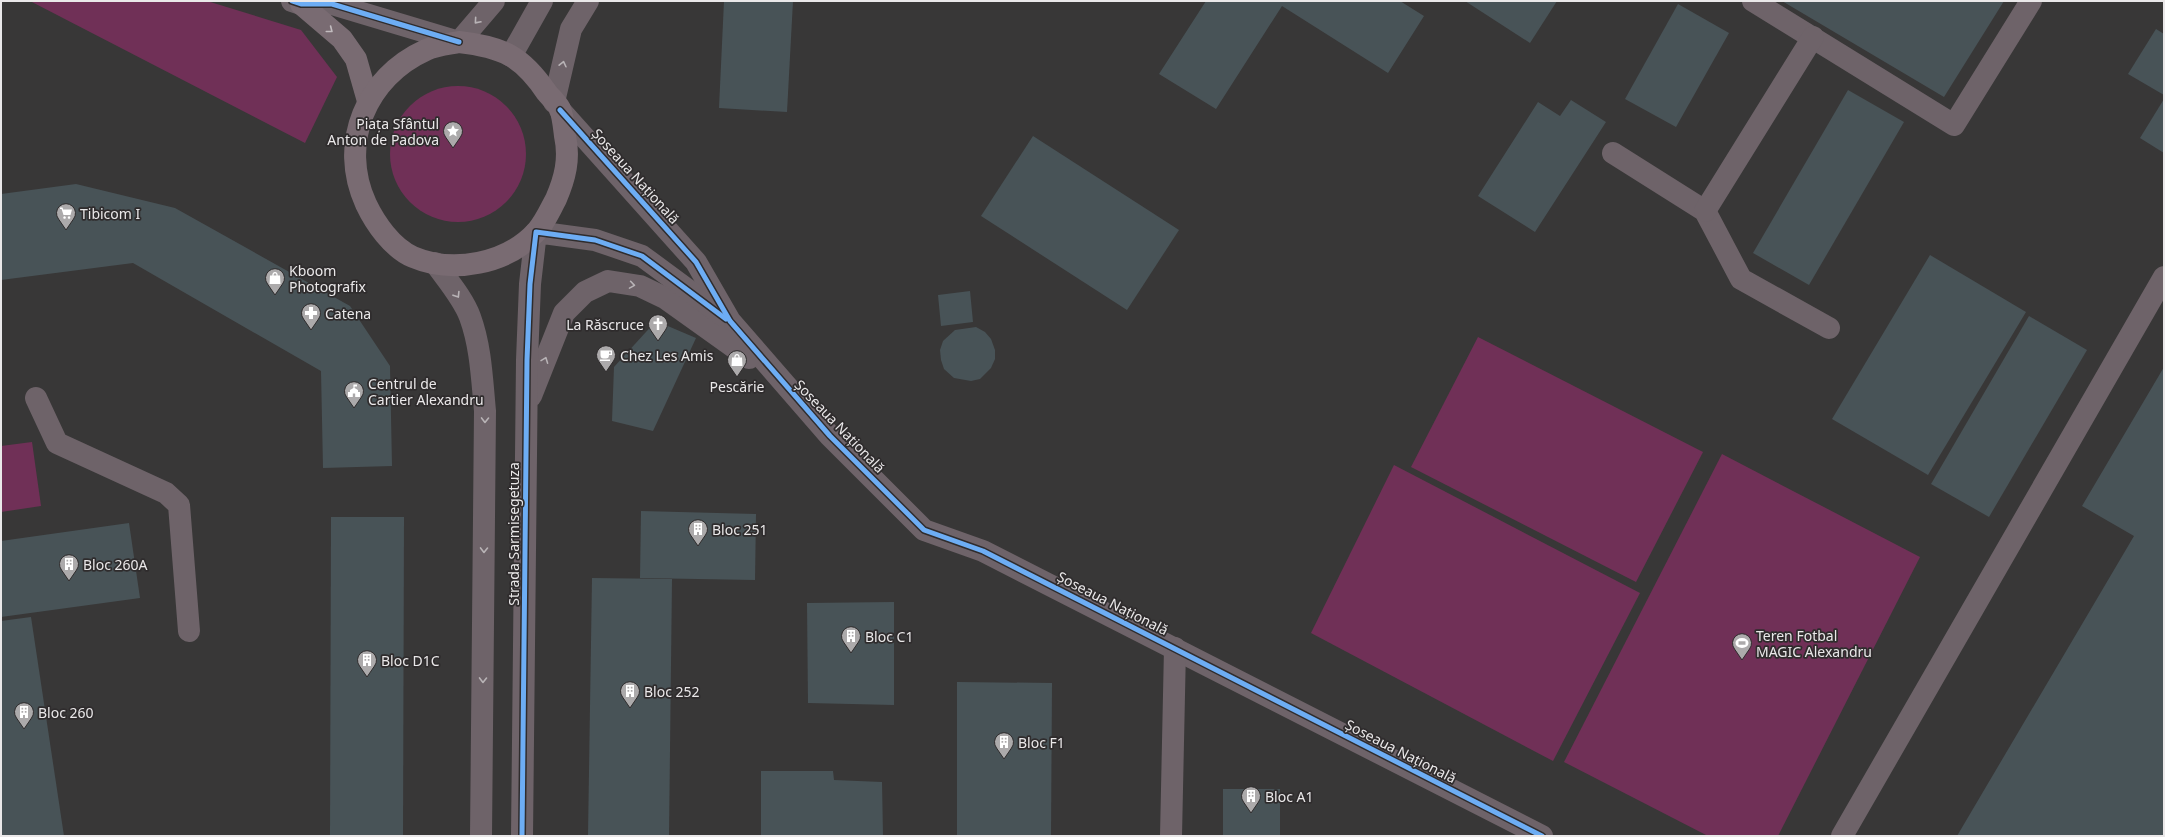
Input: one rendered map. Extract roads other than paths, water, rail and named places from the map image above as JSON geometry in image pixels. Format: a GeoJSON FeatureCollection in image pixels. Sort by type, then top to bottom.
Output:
{"type":"FeatureCollection","features":[{"type":"Feature","properties":{"kind":"main road"},"geometry":{"type":"LineString","coordinates":[[297,2],[342,39],[356,59],[368,100]]}},
{"type":"Feature","properties":{"kind":"main road"},"geometry":{"type":"LineString","coordinates":[[459,42],[488,45],[511,56],[532,71],[557,106],[568,150],[564,181],[548,214],[536,232],[509,252],[486,261],[458,266],[435,263],[412,257],[389,239],[373,220],[361,194],[355,165],[356,135],[368,100],[383,79],[405,62],[427,49],[459,42]]}},
{"type":"Feature","properties":{"kind":"street"},"geometry":{"type":"LineString","coordinates":[[297,2],[332,4],[459,42],[494,1]]}},
{"type":"Feature","properties":{"kind":"street"},"geometry":{"type":"LineString","coordinates":[[511,56],[542,1]]}},
{"type":"Feature","properties":{"kind":"street"},"geometry":{"type":"LineString","coordinates":[[557,106],[571,29],[588,1]]}},
{"type":"Feature","properties":{"kind":"street"},"geometry":{"type":"LineString","coordinates":[[1753,1],[1954,125],[2031,1]]}},
{"type":"Feature","properties":{"kind":"street"},"geometry":{"type":"LineString","coordinates":[[1705,211],[1813,37]]}},
{"type":"Feature","properties":{"kind":"street","name":"Șoseaua Națională"},"geometry":{"type":"LineString","coordinates":[[557,106],[696,262],[730,321],[783,384],[830,436],[924,530],[983,551],[1175,648],[1530,833]]}},
{"type":"Feature","properties":{"kind":"street"},"geometry":{"type":"LineString","coordinates":[[1613,153],[1705,211],[1742,279],[1829,328]]}},
{"type":"Feature","properties":{"kind":"street","name":"Șoseaua Națională"},"geometry":{"type":"LineString","coordinates":[[536,232],[595,240],[642,256],[730,321]]}},
{"type":"Feature","properties":{"kind":"street","name":"Strada Sarmisegetuza"},"geometry":{"type":"LineString","coordinates":[[522,836],[526,409],[530,284],[536,232]]}},
{"type":"Feature","properties":{"kind":"street","name":"Strada Sarmisegetuza"},"geometry":{"type":"LineString","coordinates":[[435,263],[456,292],[470,316],[480,355],[485,411],[481,836]]}},
{"type":"Feature","properties":{"kind":"street"},"geometry":{"type":"LineString","coordinates":[[1842,836],[2164,277]]}},
{"type":"Feature","properties":{"kind":"street"},"geometry":{"type":"LineString","coordinates":[[526,409],[564,313],[585,292],[608,281],[640,286],[665,298],[714,331],[783,384]]}},
{"type":"Feature","properties":{"kind":"street"},"geometry":{"type":"LineString","coordinates":[[36,398],[57,443],[166,493],[179,505],[189,631]]}},
{"type":"Feature","properties":{"kind":"street"},"geometry":{"type":"LineString","coordinates":[[1170,836],[1175,648]]}},
{"type":"Feature","properties":{"kind":"place","name":"Piața Sfântul Anton de Padova"},"geometry":{"type":"Point","coordinates":[453,148]}},
{"type":"Feature","properties":{"kind":"place","name":"Tibicom I"},"geometry":{"type":"Point","coordinates":[66,230]}},
{"type":"Feature","properties":{"kind":"place","name":"Kboom Photografix"},"geometry":{"type":"Point","coordinates":[275,295]}},
{"type":"Feature","properties":{"kind":"place","name":"Catena"},"geometry":{"type":"Point","coordinates":[311,330]}},
{"type":"Feature","properties":{"kind":"place","name":"La Răscruce"},"geometry":{"type":"Point","coordinates":[658,341]}},
{"type":"Feature","properties":{"kind":"place","name":"Chez Les Amis"},"geometry":{"type":"Point","coordinates":[606,372]}},
{"type":"Feature","properties":{"kind":"place","name":"Pescărie"},"geometry":{"type":"Point","coordinates":[737,377]}},
{"type":"Feature","properties":{"kind":"place","name":"Centrul de Cartier Alexandru"},"geometry":{"type":"Point","coordinates":[354,408]}},
{"type":"Feature","properties":{"kind":"place","name":"Bloc 251"},"geometry":{"type":"Point","coordinates":[698,546]}},
{"type":"Feature","properties":{"kind":"place","name":"Bloc 260A"},"geometry":{"type":"Point","coordinates":[69,581]}},
{"type":"Feature","properties":{"kind":"place","name":"Bloc C1"},"geometry":{"type":"Point","coordinates":[851,653]}},
{"type":"Feature","properties":{"kind":"place","name":"Teren Fotbal MAGIC Alexandru"},"geometry":{"type":"Point","coordinates":[1742,660]}},
{"type":"Feature","properties":{"kind":"place","name":"Bloc D1C"},"geometry":{"type":"Point","coordinates":[367,677]}},
{"type":"Feature","properties":{"kind":"place","name":"Bloc 252"},"geometry":{"type":"Point","coordinates":[630,708]}},
{"type":"Feature","properties":{"kind":"place","name":"Bloc 260"},"geometry":{"type":"Point","coordinates":[24,729]}},
{"type":"Feature","properties":{"kind":"place","name":"Bloc F1"},"geometry":{"type":"Point","coordinates":[1004,759]}},
{"type":"Feature","properties":{"kind":"place","name":"Bloc A1"},"geometry":{"type":"Point","coordinates":[1251,813]}}]}
